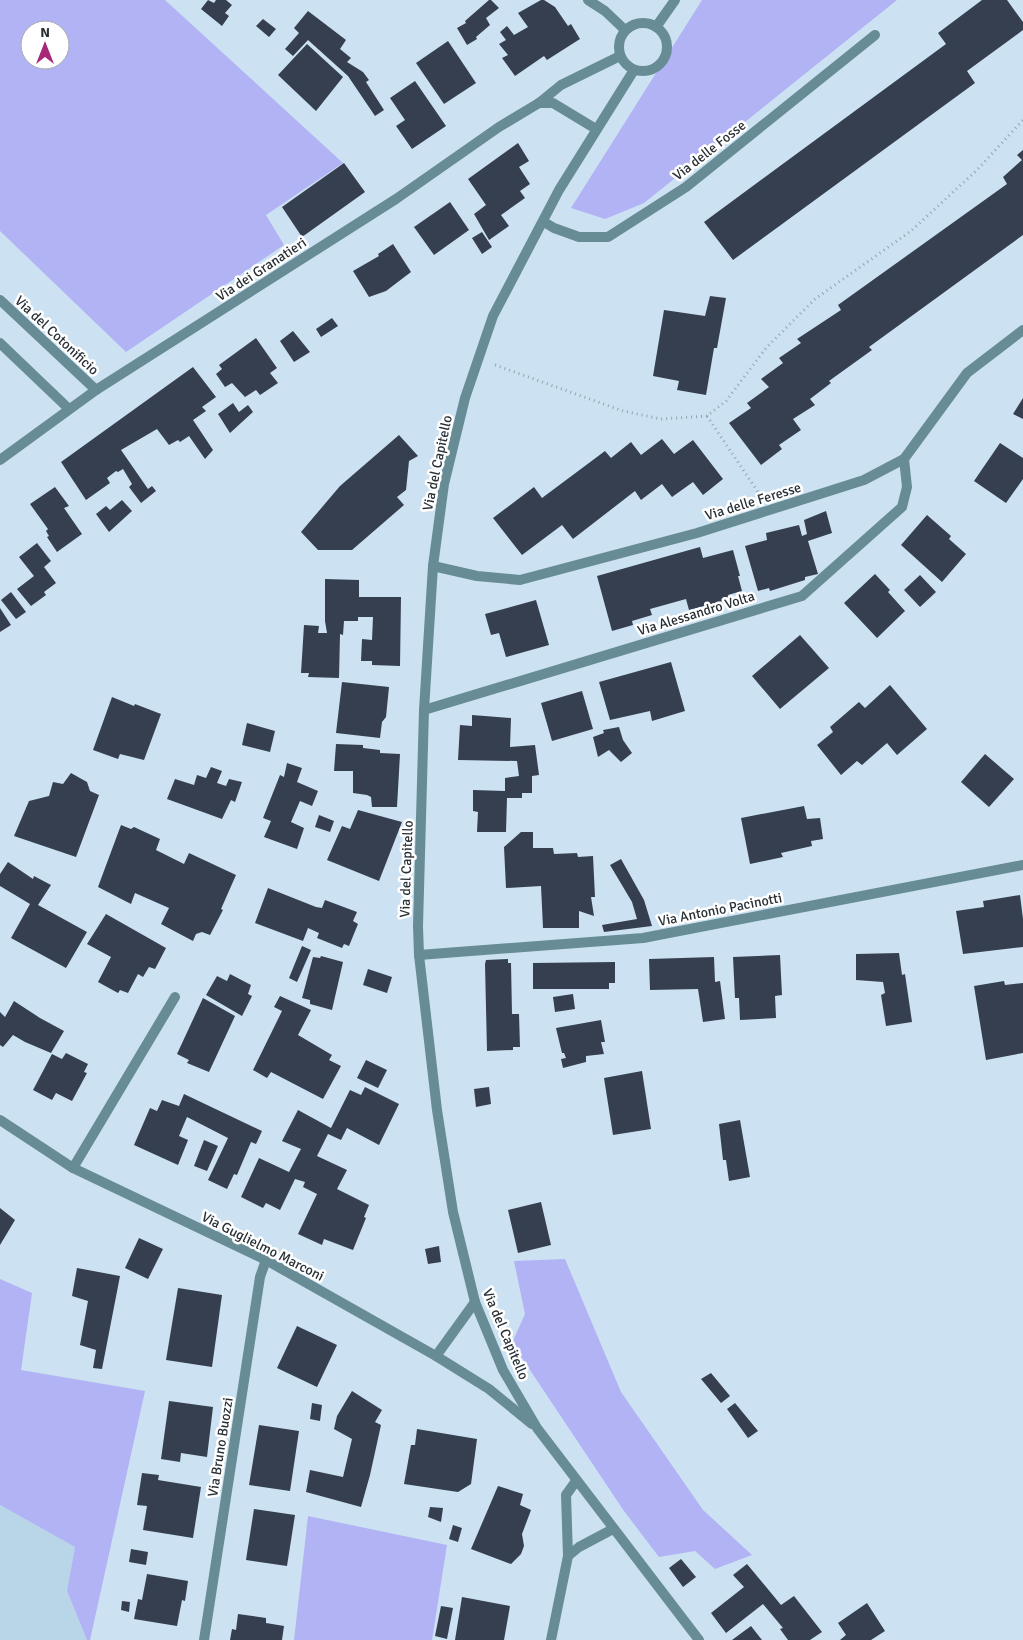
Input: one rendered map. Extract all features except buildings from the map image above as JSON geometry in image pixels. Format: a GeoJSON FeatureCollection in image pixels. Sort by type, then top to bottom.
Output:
{"type":"FeatureCollection","features":[{"type":"Feature","properties":{"kind":"street"},"geometry":{"type":"LineString","coordinates":[[588,0],[604,11],[625,30]]}},
{"type":"Feature","properties":{"kind":"street"},"geometry":{"type":"LineString","coordinates":[[656,27],[675,0]]}},
{"type":"Feature","properties":{"kind":"street"},"geometry":{"type":"LineString","coordinates":[[646,23],[656,27],[663,34],[667,44],[666,54],[654,69],[634,70],[625,64],[620,56],[619,42],[625,30],[635,24],[646,23]]}},
{"type":"Feature","properties":{"kind":"street","name":"Via delle Fosse"},"geometry":{"type":"LineString","coordinates":[[544,222],[579,238],[608,237],[686,187],[875,35]]}},
{"type":"Feature","properties":{"kind":"street","name":"Via dei Granatieri"},"geometry":{"type":"LineString","coordinates":[[0,460],[96,390],[396,199],[499,127],[539,103],[561,85],[620,56]]}},
{"type":"Feature","properties":{"kind":"street","name":"Via del Capitello"},"geometry":{"type":"LineString","coordinates":[[634,70],[559,190],[544,222],[493,316],[465,398],[444,484],[433,566],[424,710],[418,926],[419,955],[437,1110],[453,1212],[475,1302],[503,1370],[536,1428],[699,1640]]}},
{"type":"Feature","properties":{"kind":"street"},"geometry":{"type":"LineString","coordinates":[[539,103],[553,103],[596,129]]}},
{"type":"Feature","properties":{"kind":"street","name":"Via del Cotonificio"},"geometry":{"type":"LineString","coordinates":[[0,300],[96,390]]}},
{"type":"Feature","properties":{"kind":"street","name":"Via delle Feresse"},"geometry":{"type":"LineString","coordinates":[[433,566],[477,576],[520,580],[697,532],[864,480],[904,459],[967,373],[1023,330]]}},
{"type":"Feature","properties":{"kind":"street"},"geometry":{"type":"LineString","coordinates":[[0,343],[69,409]]}},
{"type":"Feature","properties":{"kind":"street","name":"Via Alessandro Volta"},"geometry":{"type":"LineString","coordinates":[[424,710],[802,596],[902,507],[907,487],[904,459]]}},
{"type":"Feature","properties":{"kind":"street","name":"Via Antonio Pacinotti"},"geometry":{"type":"LineString","coordinates":[[419,955],[643,938],[1023,864]]}},
{"type":"Feature","properties":{"kind":"street"},"geometry":{"type":"LineString","coordinates":[[73,1168],[176,997]]}},
{"type":"Feature","properties":{"kind":"street","name":"Via Guglielmo Marconi"},"geometry":{"type":"LineString","coordinates":[[0,1120],[73,1168],[266,1260],[436,1356],[489,1389],[536,1428]]}},
{"type":"Feature","properties":{"kind":"street","name":"Via Bruno Buozzi"},"geometry":{"type":"LineString","coordinates":[[204,1640],[260,1277],[266,1260]]}},
{"type":"Feature","properties":{"kind":"street"},"geometry":{"type":"LineString","coordinates":[[436,1356],[475,1302]]}},
{"type":"Feature","properties":{"kind":"street"},"geometry":{"type":"LineString","coordinates":[[551,1640],[568,1556],[566,1495],[576,1481]]}},
{"type":"Feature","properties":{"kind":"street"},"geometry":{"type":"LineString","coordinates":[[568,1556],[579,1547],[612,1529]]}},
{"type":"Feature","properties":{"kind":"path"},"geometry":{"type":"LineString","coordinates":[[478,359],[623,411],[661,419],[707,416],[726,401],[766,348],[815,299],[911,231],[977,170],[1023,120]]}},
{"type":"Feature","properties":{"kind":"path"},"geometry":{"type":"LineString","coordinates":[[707,416],[770,510]]}},
{"type":"Feature","properties":{"kind":"shaded area"},"geometry":{"type":"Polygon","coordinates":[[[0,0],[165,0],[343,163],[266,215],[284,245],[126,352],[0,231],[0,0]]]}},
{"type":"Feature","properties":{"kind":"shaded area"},"geometry":{"type":"Polygon","coordinates":[[[702,0],[897,0],[644,203],[605,219],[571,208],[702,0]]]}},
{"type":"Feature","properties":{"kind":"shaded area"},"geometry":{"type":"Polygon","coordinates":[[[565,1259],[621,1392],[703,1510],[752,1555],[715,1569],[695,1551],[659,1557],[624,1511],[512,1343],[525,1314],[514,1261],[565,1259]]]}},
{"type":"Feature","properties":{"kind":"shaded area"},"geometry":{"type":"Polygon","coordinates":[[[0,1279],[32,1293],[21,1370],[145,1391],[90,1640],[87,1640],[67,1591],[75,1547],[0,1505],[0,1279]]]}},
{"type":"Feature","properties":{"kind":"shaded area"},"geometry":{"type":"Polygon","coordinates":[[[0,1505],[75,1547],[67,1591],[87,1640],[0,1640],[0,1505]]]}},
{"type":"Feature","properties":{"kind":"shaded area"},"geometry":{"type":"Polygon","coordinates":[[[308,1516],[447,1545],[432,1640],[294,1640],[308,1516]]]}}]}
